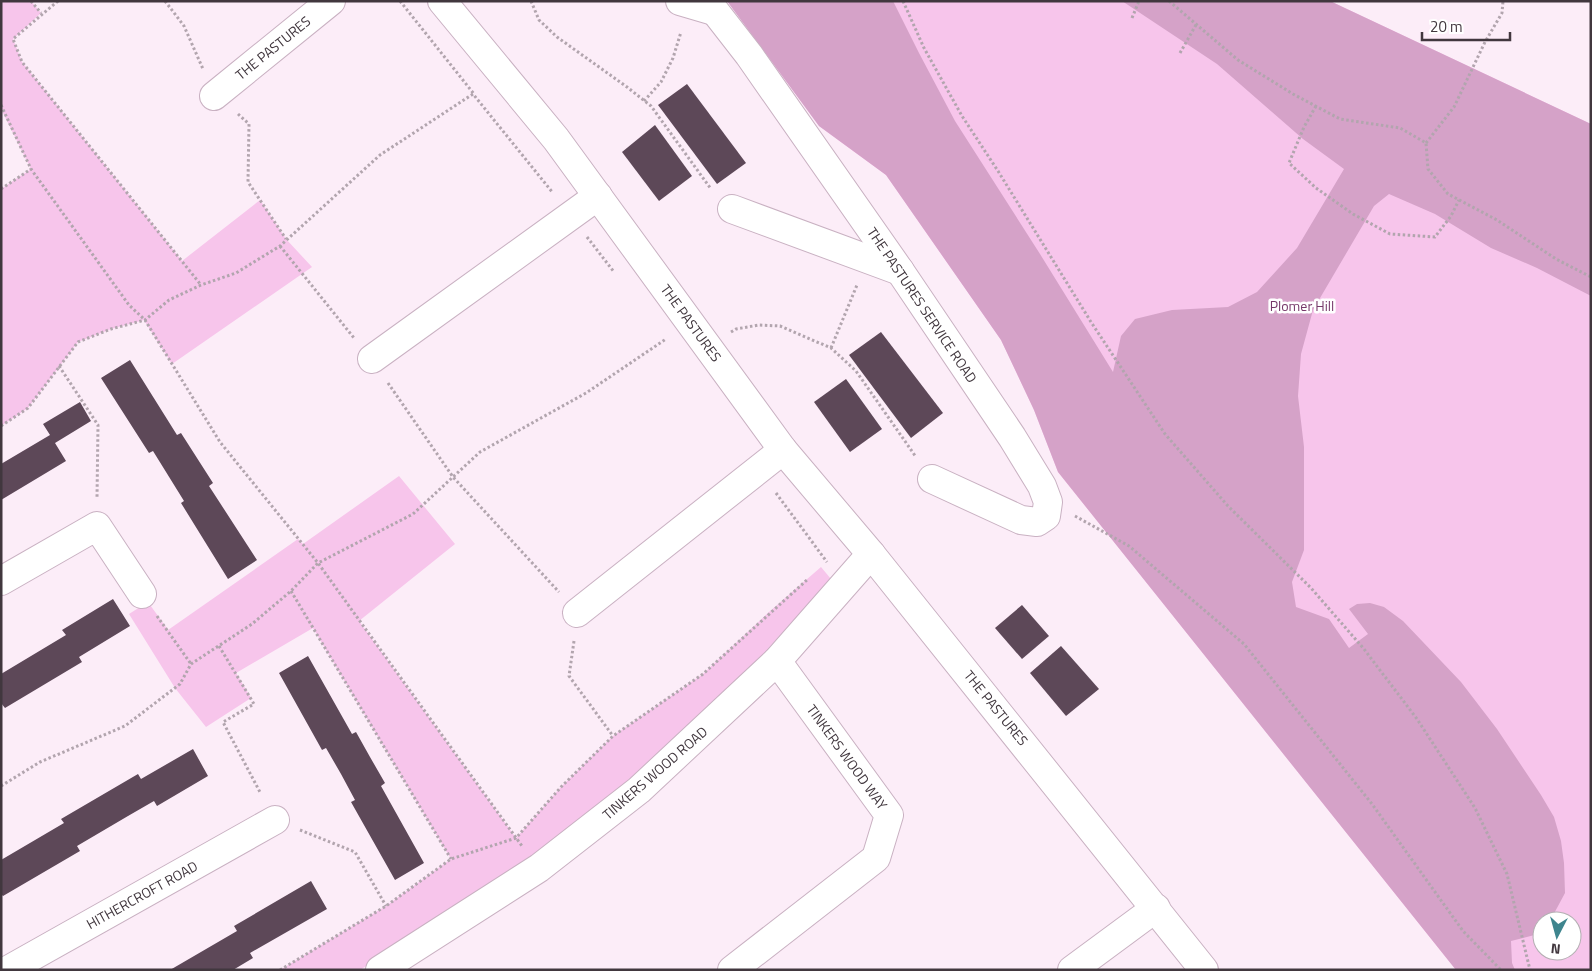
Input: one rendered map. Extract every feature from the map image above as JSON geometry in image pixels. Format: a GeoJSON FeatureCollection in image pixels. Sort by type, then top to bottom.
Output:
{"type":"FeatureCollection","features":[{"type":"Feature","properties":{"kind":"street","name":"THE PASTURES"},"geometry":{"type":"LineString","coordinates":[[214,96],[331,1]]}},
{"type":"Feature","properties":{"kind":"street","name":"THE PASTURES"},"geometry":{"type":"LineString","coordinates":[[442,1],[556,139],[783,450],[872,554],[1204,970]]}},
{"type":"Feature","properties":{"kind":"street","name":"THE PASTURES SERVICE ROAD"},"geometry":{"type":"LineString","coordinates":[[698,4],[749,55],[900,272],[1012,438],[1042,486],[1048,502]]}},
{"type":"Feature","properties":{"kind":"street"},"geometry":{"type":"LineString","coordinates":[[372,359],[598,196]]}},
{"type":"Feature","properties":{"kind":"street"},"geometry":{"type":"LineString","coordinates":[[732,209],[900,272]]}},
{"type":"Feature","properties":{"kind":"street"},"geometry":{"type":"LineString","coordinates":[[578,613],[783,450]]}},
{"type":"Feature","properties":{"kind":"street"},"geometry":{"type":"LineString","coordinates":[[932,479],[1021,520],[1037,522],[1046,516],[1048,502]]}},
{"type":"Feature","properties":{"kind":"street"},"geometry":{"type":"LineString","coordinates":[[1,582],[97,526],[142,594]]}},
{"type":"Feature","properties":{"kind":"street","name":"TINKERS WOOD ROAD"},"geometry":{"type":"LineString","coordinates":[[380,970],[539,868],[640,790],[777,661],[872,554]]}},
{"type":"Feature","properties":{"kind":"street","name":"TINKERS WOOD WAY"},"geometry":{"type":"LineString","coordinates":[[732,970],[876,858],[889,815],[777,661]]}},
{"type":"Feature","properties":{"kind":"street","name":"HITHERCROFT ROAD"},"geometry":{"type":"LineString","coordinates":[[8,970],[275,820]]}},
{"type":"Feature","properties":{"kind":"street"},"geometry":{"type":"LineString","coordinates":[[1072,970],[1156,908]]}},
{"type":"Feature","properties":{"kind":"path"},"geometry":{"type":"LineString","coordinates":[[31,1],[41,13]]}},
{"type":"Feature","properties":{"kind":"path"},"geometry":{"type":"LineString","coordinates":[[58,1],[41,13],[13,39],[22,62],[201,285]]}},
{"type":"Feature","properties":{"kind":"path"},"geometry":{"type":"LineString","coordinates":[[165,1],[184,26],[214,96],[250,124],[248,182],[286,239]]}},
{"type":"Feature","properties":{"kind":"path"},"geometry":{"type":"LineString","coordinates":[[400,1],[570,215]]}},
{"type":"Feature","properties":{"kind":"path"},"geometry":{"type":"LineString","coordinates":[[531,1],[539,20],[557,37],[651,106],[717,199],[732,209]]}},
{"type":"Feature","properties":{"kind":"path"},"geometry":{"type":"LineString","coordinates":[[902,1],[924,48],[962,116],[1091,322],[1165,434],[1228,506],[1311,588],[1347,628],[1417,719],[1433,743],[1475,808],[1507,874],[1530,970]]}},
{"type":"Feature","properties":{"kind":"path"},"geometry":{"type":"LineString","coordinates":[[1132,18],[1139,1]]}},
{"type":"Feature","properties":{"kind":"path"},"geometry":{"type":"LineString","coordinates":[[1169,1],[1238,60],[1316,106],[1340,119],[1400,128],[1426,143]]}},
{"type":"Feature","properties":{"kind":"path"},"geometry":{"type":"LineString","coordinates":[[1503,1],[1502,13],[1485,42],[1454,107],[1426,143],[1428,169],[1448,194],[1497,220],[1556,259],[1591,277]]}},
{"type":"Feature","properties":{"kind":"path"},"geometry":{"type":"LineString","coordinates":[[644,101],[661,82],[698,4]]}},
{"type":"Feature","properties":{"kind":"path"},"geometry":{"type":"LineString","coordinates":[[1180,53],[1197,23]]}},
{"type":"Feature","properties":{"kind":"path"},"geometry":{"type":"LineString","coordinates":[[1,426],[28,408],[78,342],[110,329],[145,320],[169,300],[201,285],[236,273],[280,246],[380,155],[473,94],[476,97]]}},
{"type":"Feature","properties":{"kind":"path"},"geometry":{"type":"LineString","coordinates":[[1,105],[32,169],[129,305],[145,320],[220,442],[318,564],[539,868]]}},
{"type":"Feature","properties":{"kind":"path"},"geometry":{"type":"LineString","coordinates":[[1316,106],[1304,127],[1289,163],[1316,188],[1353,214],[1390,234],[1435,237],[1451,216],[1459,200]]}},
{"type":"Feature","properties":{"kind":"path"},"geometry":{"type":"LineString","coordinates":[[1,189],[32,169]]}},
{"type":"Feature","properties":{"kind":"path"},"geometry":{"type":"LineString","coordinates":[[280,246],[372,359],[453,477],[578,613],[569,676],[613,736]]}},
{"type":"Feature","properties":{"kind":"path"},"geometry":{"type":"LineString","coordinates":[[831,348],[867,259]]}},
{"type":"Feature","properties":{"kind":"path"},"geometry":{"type":"LineString","coordinates":[[706,344],[736,329],[759,325],[780,326],[831,348],[856,371],[932,479]]}},
{"type":"Feature","properties":{"kind":"path"},"geometry":{"type":"LineString","coordinates":[[1,786],[40,762],[125,726],[180,684],[191,664],[252,624],[291,591],[318,564],[413,514],[480,452],[586,393],[666,339]]}},
{"type":"Feature","properties":{"kind":"path"},"geometry":{"type":"LineString","coordinates":[[59,366],[98,425],[97,526]]}},
{"type":"Feature","properties":{"kind":"path"},"geometry":{"type":"LineString","coordinates":[[759,470],[827,562],[821,567]]}},
{"type":"Feature","properties":{"kind":"path"},"geometry":{"type":"LineString","coordinates":[[1048,502],[1130,546],[1244,644],[1372,804],[1463,931],[1501,970]]}},
{"type":"Feature","properties":{"kind":"path"},"geometry":{"type":"LineString","coordinates":[[280,970],[386,906],[452,859],[516,838],[561,786],[613,736],[703,674],[814,574]]}},
{"type":"Feature","properties":{"kind":"path"},"geometry":{"type":"LineString","coordinates":[[291,591],[452,859]]}},
{"type":"Feature","properties":{"kind":"path"},"geometry":{"type":"LineString","coordinates":[[142,594],[191,664]]}},
{"type":"Feature","properties":{"kind":"path"},"geometry":{"type":"LineString","coordinates":[[219,646],[254,704],[223,722],[275,820],[355,852],[386,906]]}},
{"type":"Feature","properties":{"kind":"green space"},"geometry":{"type":"Polygon","coordinates":[[[1,1],[31,1],[41,13],[13,39],[22,62],[182,261],[260,200],[286,239],[312,267],[172,364],[144,320],[111,329],[78,342],[28,408],[1,426],[1,189],[31,169],[1,109],[1,1]]]}},
{"type":"Feature","properties":{"kind":"green space","name":"Plomer Hill"},"geometry":{"type":"Polygon","coordinates":[[[727,1],[1330,1],[1591,124],[1591,970],[1456,970],[1058,472],[1034,410],[1001,340],[886,175],[819,126],[727,1]]]}},
{"type":"Feature","properties":{"kind":"green space"},"geometry":{"type":"Polygon","coordinates":[[[727,1],[893,1],[955,121],[1113,372],[1121,336],[1135,319],[1172,310],[1228,307],[1257,292],[1297,248],[1344,169],[1303,139],[1217,64],[1122,1],[1330,1],[1591,124],[1591,296],[1537,268],[1491,248],[1435,214],[1389,194],[1374,206],[1313,310],[1301,354],[1298,396],[1304,447],[1304,550],[1292,582],[1296,607],[1329,619],[1349,648],[1368,634],[1349,609],[1357,604],[1370,603],[1384,607],[1403,621],[1461,682],[1497,729],[1541,795],[1554,817],[1561,841],[1565,893],[1555,911],[1532,911],[1532,936],[1511,941],[1512,963],[1515,970],[1456,970],[1058,472],[1034,410],[1001,340],[886,175],[819,126],[727,1]]]}},
{"type":"Feature","properties":{"kind":"green space"},"geometry":{"type":"Polygon","coordinates":[[[399,476],[455,544],[359,621],[516,838],[561,787],[613,736],[703,674],[769,612],[821,567],[831,579],[736,684],[655,767],[532,859],[360,970],[280,970],[386,906],[451,859],[313,628],[236,673],[251,698],[206,727],[175,688],[129,614],[148,602],[168,630],[298,539],[303,544],[399,476]]]}},
{"type":"Feature","properties":{"kind":"building"},"geometry":{"type":"Polygon","coordinates":[[[687,84],[746,163],[717,184],[658,105],[687,84]]]}},
{"type":"Feature","properties":{"kind":"building"},"geometry":{"type":"Polygon","coordinates":[[[655,125],[692,176],[659,201],[622,152],[655,125]]]}},
{"type":"Feature","properties":{"kind":"building"},"geometry":{"type":"Polygon","coordinates":[[[881,332],[943,413],[911,438],[849,355],[881,332]]]}},
{"type":"Feature","properties":{"kind":"building"},"geometry":{"type":"Polygon","coordinates":[[[130,360],[177,435],[181,433],[213,483],[209,486],[257,560],[228,579],[181,503],[184,501],[153,451],[149,453],[101,378],[130,360]]]}},
{"type":"Feature","properties":{"kind":"building"},"geometry":{"type":"Polygon","coordinates":[[[846,379],[882,429],[850,452],[814,402],[846,379]]]}},
{"type":"Feature","properties":{"kind":"building"},"geometry":{"type":"Polygon","coordinates":[[[80,402],[91,421],[55,443],[66,461],[1,500],[1,464],[50,435],[43,424],[80,402]]]}},
{"type":"Feature","properties":{"kind":"building"},"geometry":{"type":"Polygon","coordinates":[[[113,599],[130,626],[79,657],[82,662],[5,708],[1,703],[1,674],[66,635],[62,630],[113,599]]]}},
{"type":"Feature","properties":{"kind":"building"},"geometry":{"type":"Polygon","coordinates":[[[1022,605],[1049,636],[1022,659],[995,628],[1022,605]]]}},
{"type":"Feature","properties":{"kind":"building"},"geometry":{"type":"Polygon","coordinates":[[[1061,646],[1099,689],[1066,716],[1030,673],[1061,646]]]}},
{"type":"Feature","properties":{"kind":"building"},"geometry":{"type":"Polygon","coordinates":[[[308,656],[352,734],[356,732],[385,783],[381,786],[424,863],[395,880],[351,802],[355,800],[341,774],[326,748],[322,750],[279,673],[308,656]]]}},
{"type":"Feature","properties":{"kind":"building"},"geometry":{"type":"Polygon","coordinates":[[[193,749],[208,776],[157,806],[154,801],[77,846],[80,851],[3,896],[1,894],[1,860],[64,823],[61,819],[138,774],[141,779],[193,749]]]}},
{"type":"Feature","properties":{"kind":"building"},"geometry":{"type":"Polygon","coordinates":[[[311,881],[327,909],[250,953],[253,958],[233,970],[170,970],[237,931],[234,926],[311,881]]]}}]}
